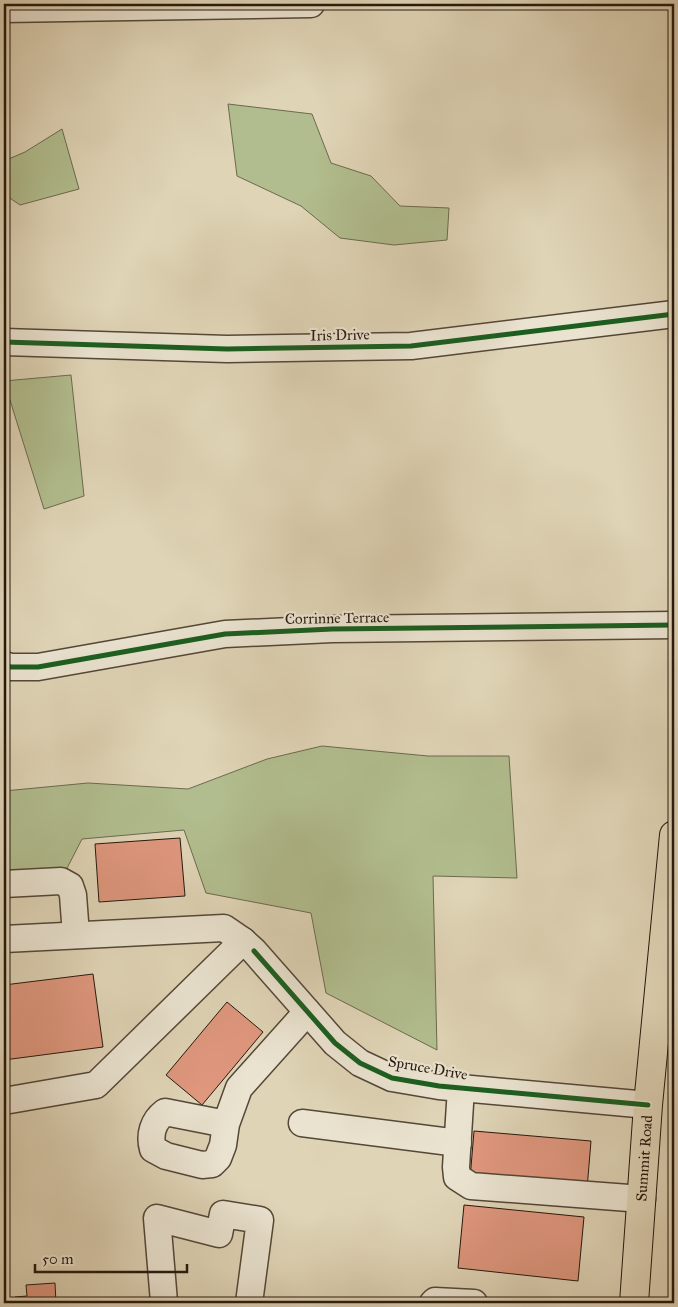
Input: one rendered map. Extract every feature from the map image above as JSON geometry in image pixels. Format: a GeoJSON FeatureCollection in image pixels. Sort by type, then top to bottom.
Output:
{"type":"FeatureCollection","features":[{"type":"Feature","properties":{"kind":"main road","name":"Summit Road"},"geometry":{"type":"LineString","coordinates":[[634,1303],[648,1105],[674,835]]}},
{"type":"Feature","properties":{"kind":"street"},"geometry":{"type":"LineString","coordinates":[[4,9],[311,4]]}},
{"type":"Feature","properties":{"kind":"street","name":"Iris Drive"},"geometry":{"type":"LineString","coordinates":[[4,342],[227,349],[412,346],[674,314]]}},
{"type":"Feature","properties":{"kind":"street","name":"Corrinne Terrace"},"geometry":{"type":"LineString","coordinates":[[4,665],[11,667],[38,667],[225,634],[332,629],[674,625]]}},
{"type":"Feature","properties":{"kind":"street"},"geometry":{"type":"LineString","coordinates":[[4,884],[61,881],[70,886],[73,895],[76,935]]}},
{"type":"Feature","properties":{"kind":"street","name":"Spruce Drive"},"geometry":{"type":"LineString","coordinates":[[4,939],[224,928],[248,946],[335,1043],[360,1063],[392,1078],[439,1086],[648,1105]]}},
{"type":"Feature","properties":{"kind":"street"},"geometry":{"type":"LineString","coordinates":[[4,1101],[96,1085],[248,946]]}},
{"type":"Feature","properties":{"kind":"street"},"geometry":{"type":"LineString","coordinates":[[226,1124],[238,1088],[307,1012]]}},
{"type":"Feature","properties":{"kind":"street"},"geometry":{"type":"LineString","coordinates":[[461,1088],[457,1177],[472,1186],[642,1200]]}},
{"type":"Feature","properties":{"kind":"street"},"geometry":{"type":"LineString","coordinates":[[302,1123],[458,1143]]}},
{"type":"Feature","properties":{"kind":"street"},"geometry":{"type":"LineString","coordinates":[[162,1303],[164,1302],[158,1218],[219,1234],[223,1214],[260,1220],[249,1303]]}},
{"type":"Feature","properties":{"kind":"street"},"geometry":{"type":"LineString","coordinates":[[434,1303],[435,1301],[474,1303]]}},
{"type":"Feature","properties":{"kind":"green space"},"geometry":{"type":"Polygon","coordinates":[[[228,104],[312,114],[331,163],[371,176],[400,206],[449,208],[447,240],[394,245],[340,238],[301,206],[237,176],[228,104]]]}},
{"type":"Feature","properties":{"kind":"green space"},"geometry":{"type":"Polygon","coordinates":[[[62,129],[79,189],[20,205],[4,194],[4,161],[25,152],[62,129]]]}},
{"type":"Feature","properties":{"kind":"green space"},"geometry":{"type":"Polygon","coordinates":[[[71,375],[84,496],[44,509],[4,381],[71,375]]]}},
{"type":"Feature","properties":{"kind":"green space"},"geometry":{"type":"Polygon","coordinates":[[[322,746],[428,756],[509,756],[517,878],[433,876],[437,1050],[326,993],[311,913],[206,893],[184,830],[82,839],[63,876],[4,876],[4,791],[88,783],[188,789],[267,759],[322,746]]]}},
{"type":"Feature","properties":{"kind":"building"},"geometry":{"type":"Polygon","coordinates":[[[180,838],[185,896],[99,902],[95,844],[180,838]]]}},
{"type":"Feature","properties":{"kind":"building"},"geometry":{"type":"Polygon","coordinates":[[[93,974],[103,1047],[4,1060],[4,985],[93,974]]]}},
{"type":"Feature","properties":{"kind":"building"},"geometry":{"type":"Polygon","coordinates":[[[227,1002],[263,1032],[202,1105],[166,1075],[227,1002]]]}},
{"type":"Feature","properties":{"kind":"building"},"geometry":{"type":"Polygon","coordinates":[[[474,1131],[591,1141],[587,1189],[470,1179],[474,1131]]]}},
{"type":"Feature","properties":{"kind":"building"},"geometry":{"type":"Polygon","coordinates":[[[464,1205],[584,1217],[578,1281],[458,1268],[464,1205]]]}},
{"type":"Feature","properties":{"kind":"building"},"geometry":{"type":"Polygon","coordinates":[[[55,1283],[56,1303],[16,1303],[15,1297],[27,1296],[26,1285],[55,1283]]]}},
{"type":"Feature","properties":{"kind":"cycle path"},"geometry":{"type":"LineString","coordinates":[[4,342],[227,349],[411,346],[674,314]]}},
{"type":"Feature","properties":{"kind":"cycle path"},"geometry":{"type":"LineString","coordinates":[[4,665],[11,667],[38,667],[225,634],[332,629],[674,625]]}},
{"type":"Feature","properties":{"kind":"cycle path"},"geometry":{"type":"LineString","coordinates":[[254,951],[335,1043],[360,1063],[392,1078],[439,1086],[648,1105]]}}]}
